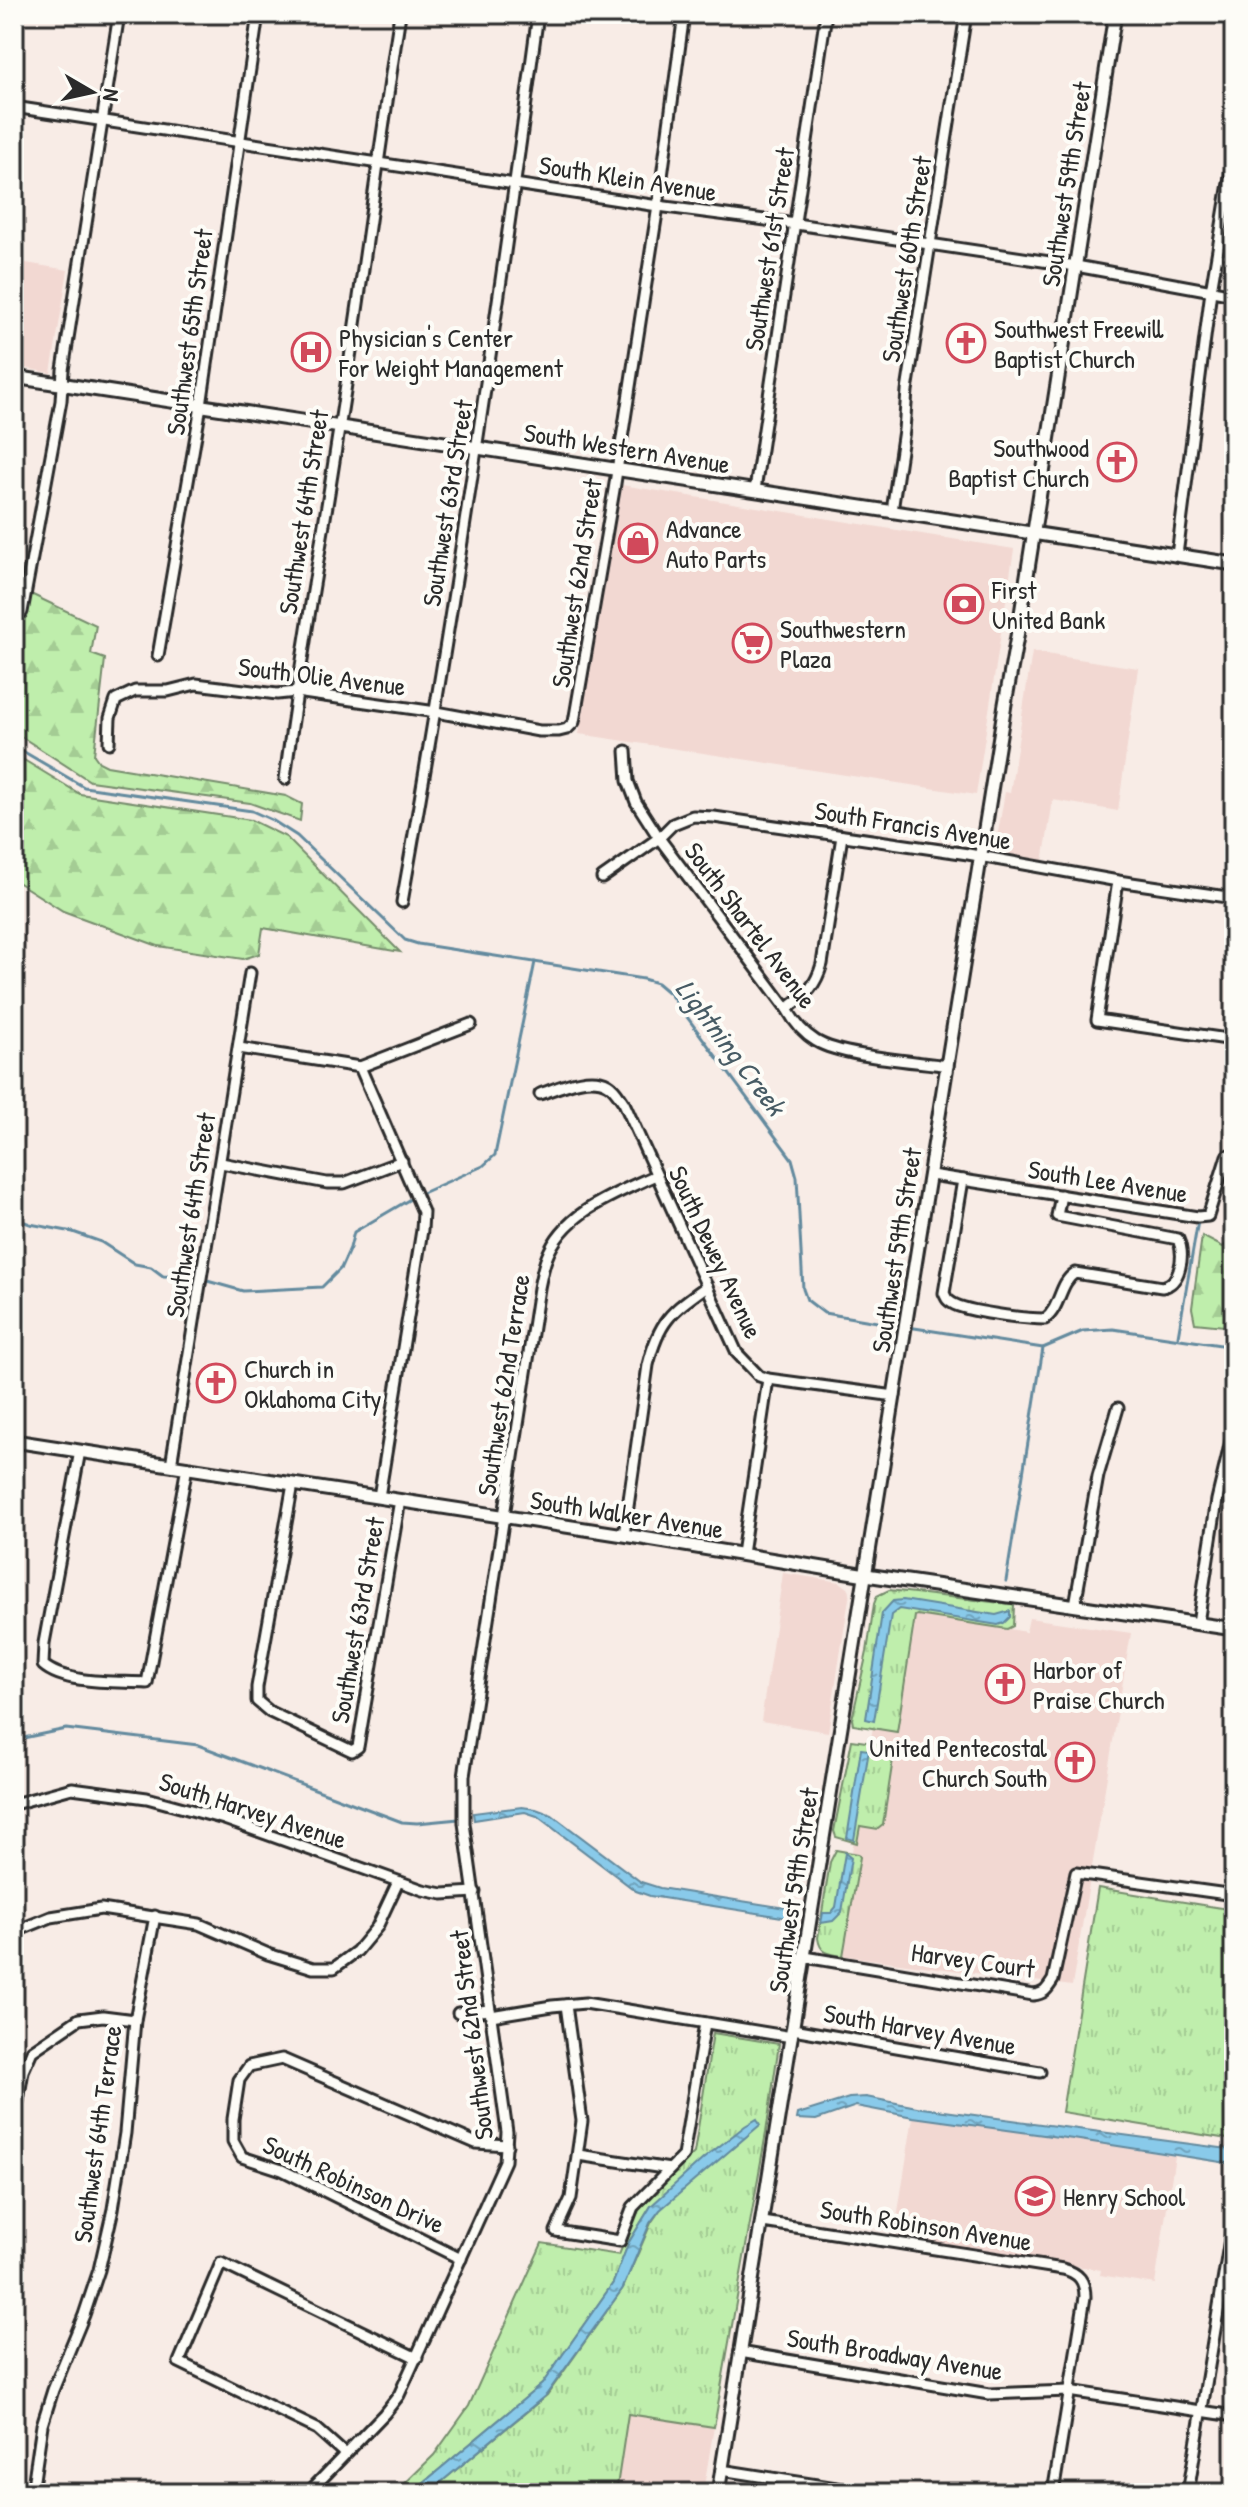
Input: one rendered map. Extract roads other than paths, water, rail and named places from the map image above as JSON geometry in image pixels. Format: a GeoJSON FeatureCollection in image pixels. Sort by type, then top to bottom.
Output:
{"type":"FeatureCollection","features":[{"type":"Feature","properties":{"kind":"main road","name":"Southwest 59th Street"},"geometry":{"type":"LineString","coordinates":[[718,2493],[1115,14]]}},
{"type":"Feature","properties":{"kind":"main road","name":"South Western Avenue"},"geometry":{"type":"LineString","coordinates":[[14,377],[1234,564]]}},
{"type":"Feature","properties":{"kind":"main road","name":"South Walker Avenue"},"geometry":{"type":"LineString","coordinates":[[14,1441],[866,1575],[1234,1629]]}},
{"type":"Feature","properties":{"kind":"street"},"geometry":{"type":"LineString","coordinates":[[22,612],[62,385],[119,14]]}},
{"type":"Feature","properties":{"kind":"street","name":"Southwest 65th Street"},"geometry":{"type":"LineString","coordinates":[[158,656],[201,406],[258,14]]}},
{"type":"Feature","properties":{"kind":"street","name":"Southwest 64th Street"},"geometry":{"type":"LineString","coordinates":[[285,779],[296,692],[363,277],[400,14]]}},
{"type":"Feature","properties":{"kind":"street","name":"Southwest 63rd Street"},"geometry":{"type":"LineString","coordinates":[[402,902],[478,447],[538,14]]}},
{"type":"Feature","properties":{"kind":"street","name":"Southwest 62nd Street"},"geometry":{"type":"LineString","coordinates":[[567,729],[574,722],[577,712],[617,469],[684,14]]}},
{"type":"Feature","properties":{"kind":"street","name":"Southwest 61st Street"},"geometry":{"type":"LineString","coordinates":[[755,490],[826,14]]}},
{"type":"Feature","properties":{"kind":"street","name":"Southwest 60th Street"},"geometry":{"type":"LineString","coordinates":[[892,511],[907,391],[966,14]]}},
{"type":"Feature","properties":{"kind":"street"},"geometry":{"type":"LineString","coordinates":[[1213,14],[1234,17]]}},
{"type":"Feature","properties":{"kind":"street","name":"South Klein Avenue"},"geometry":{"type":"LineString","coordinates":[[14,107],[658,206],[1076,266],[1234,295]]}},
{"type":"Feature","properties":{"kind":"street"},"geometry":{"type":"LineString","coordinates":[[1177,555],[1211,291],[1234,153]]}},
{"type":"Feature","properties":{"kind":"street","name":"South Olie Avenue"},"geometry":{"type":"LineString","coordinates":[[109,743],[110,718],[116,700],[135,691],[168,691],[196,684],[277,694],[296,692],[436,712],[539,731],[567,729]]}},
{"type":"Feature","properties":{"kind":"street","name":"South Shartel Avenue"},"geometry":{"type":"LineString","coordinates":[[626,751],[628,781],[636,802],[796,1025],[825,1046],[948,1066]]}},
{"type":"Feature","properties":{"kind":"street","name":"South Francis Avenue"},"geometry":{"type":"LineString","coordinates":[[602,878],[659,838],[673,824],[693,816],[981,856],[1234,898]]}},
{"type":"Feature","properties":{"kind":"street"},"geometry":{"type":"LineString","coordinates":[[787,1009],[817,981],[842,836]]}},
{"type":"Feature","properties":{"kind":"street"},"geometry":{"type":"LineString","coordinates":[[1118,881],[1097,1020],[1234,1040]]}},
{"type":"Feature","properties":{"kind":"street","name":"Southwest 64th Street"},"geometry":{"type":"LineString","coordinates":[[171,1465],[250,973]]}},
{"type":"Feature","properties":{"kind":"street"},"geometry":{"type":"LineString","coordinates":[[239,1048],[360,1067],[471,1024]]}},
{"type":"Feature","properties":{"kind":"street"},"geometry":{"type":"LineString","coordinates":[[360,1067],[423,1212],[379,1497]]}},
{"type":"Feature","properties":{"kind":"street","name":"South Dewey Avenue"},"geometry":{"type":"LineString","coordinates":[[540,1094],[577,1082],[605,1081],[615,1089],[737,1353],[759,1376],[768,1379]]}},
{"type":"Feature","properties":{"kind":"street","name":"South Lee Avenue"},"geometry":{"type":"LineString","coordinates":[[931,1175],[1194,1217],[1208,1216],[1227,1156],[1234,1153]]}},
{"type":"Feature","properties":{"kind":"street"},"geometry":{"type":"LineString","coordinates":[[221,1163],[327,1183],[344,1183],[402,1161]]}},
{"type":"Feature","properties":{"kind":"street","name":"Southwest 62nd Terrace"},"geometry":{"type":"LineString","coordinates":[[504,1517],[539,1288],[547,1256],[571,1222],[605,1199],[656,1175]]}},
{"type":"Feature","properties":{"kind":"street"},"geometry":{"type":"LineString","coordinates":[[963,1180],[944,1293],[955,1305],[1045,1319],[1053,1311],[1067,1278],[1075,1273],[1162,1287],[1175,1281],[1181,1251],[1178,1239],[1057,1216],[1061,1195]]}},
{"type":"Feature","properties":{"kind":"street"},"geometry":{"type":"LineString","coordinates":[[624,1535],[648,1365],[655,1337],[679,1306],[707,1286]]}},
{"type":"Feature","properties":{"kind":"street"},"geometry":{"type":"LineString","coordinates":[[742,1554],[768,1379],[895,1396]]}},
{"type":"Feature","properties":{"kind":"street"},"geometry":{"type":"LineString","coordinates":[[1075,1605],[1095,1490],[1118,1408]]}},
{"type":"Feature","properties":{"kind":"street"},"geometry":{"type":"LineString","coordinates":[[1198,1623],[1217,1500],[1231,1441]]}},
{"type":"Feature","properties":{"kind":"street"},"geometry":{"type":"LineString","coordinates":[[80,1451],[44,1643],[43,1665],[52,1673],[67,1677],[147,1683],[187,1467]]}},
{"type":"Feature","properties":{"kind":"street","name":"Southwest 63rd Street"},"geometry":{"type":"LineString","coordinates":[[293,1484],[257,1701],[270,1712],[352,1751],[358,1747],[400,1500]]}},
{"type":"Feature","properties":{"kind":"street","name":"Southwest 62nd Street"},"geometry":{"type":"LineString","coordinates":[[308,2493],[392,2405],[417,2358],[502,2171],[507,2145],[464,1823],[463,1784],[504,1517]]}},
{"type":"Feature","properties":{"kind":"street","name":"South Harvey Avenue"},"geometry":{"type":"LineString","coordinates":[[14,1804],[72,1788],[147,1798],[224,1819],[398,1882],[443,1894],[475,1892]]}},
{"type":"Feature","properties":{"kind":"street"},"geometry":{"type":"LineString","coordinates":[[1232,1895],[1234,1872]]}},
{"type":"Feature","properties":{"kind":"street","name":"Harvey Court"},"geometry":{"type":"LineString","coordinates":[[805,1957],[1041,1994],[1053,1980],[1076,1873],[1232,1895]]}},
{"type":"Feature","properties":{"kind":"street"},"geometry":{"type":"LineString","coordinates":[[14,1932],[51,1917],[101,1909],[199,1924],[268,1954],[313,1968],[334,1968],[357,1951],[377,1927],[398,1882]]}},
{"type":"Feature","properties":{"kind":"street","name":"Southwest 64th Terrace"},"geometry":{"type":"LineString","coordinates":[[32,2493],[42,2425],[99,2270],[113,2209],[125,2133],[135,2020],[155,1916]]}},
{"type":"Feature","properties":{"kind":"street","name":"South Harvey Avenue"},"geometry":{"type":"LineString","coordinates":[[458,2013],[490,2013],[585,2003],[1040,2072]]}},
{"type":"Feature","properties":{"kind":"street"},"geometry":{"type":"LineString","coordinates":[[566,2005],[582,2121],[571,2198],[556,2231],[620,2241],[633,2207],[683,2156],[705,2023]]}},
{"type":"Feature","properties":{"kind":"street"},"geometry":{"type":"LineString","coordinates":[[14,2125],[23,2071],[32,2051],[79,2019],[103,2016],[135,2020]]}},
{"type":"Feature","properties":{"kind":"street","name":"South Robinson Drive"},"geometry":{"type":"LineString","coordinates":[[461,2259],[294,2176],[242,2157],[233,2141],[239,2080],[249,2066],[282,2059],[476,2143],[507,2145]]}},
{"type":"Feature","properties":{"kind":"street"},"geometry":{"type":"LineString","coordinates":[[578,2155],[670,2169]]}},
{"type":"Feature","properties":{"kind":"street"},"geometry":{"type":"LineString","coordinates":[[1188,2493],[1234,2215]]}},
{"type":"Feature","properties":{"kind":"street","name":"South Robinson Avenue"},"geometry":{"type":"LineString","coordinates":[[763,2222],[1073,2272],[1085,2287],[1085,2297],[1069,2391]]}},
{"type":"Feature","properties":{"kind":"street"},"geometry":{"type":"LineString","coordinates":[[345,2454],[317,2429],[179,2362],[221,2263],[417,2358]]}},
{"type":"Feature","properties":{"kind":"street","name":"South Broadway Avenue"},"geometry":{"type":"LineString","coordinates":[[740,2352],[989,2394],[1069,2391],[1234,2416]]}},
{"type":"Feature","properties":{"kind":"street"},"geometry":{"type":"LineString","coordinates":[[1053,2493],[1069,2391]]}},
{"type":"Feature","properties":{"kind":"street"},"geometry":{"type":"LineString","coordinates":[[721,2470],[869,2493]]}},
{"type":"Feature","properties":{"kind":"water"},"geometry":{"type":"Polygon","coordinates":[[[893,1601],[996,1615],[1010,1611],[1010,1617],[998,1625],[899,1609],[891,1615],[874,1721],[866,1719],[882,1613],[893,1601]]]}},
{"type":"Feature","properties":{"kind":"water"},"geometry":{"type":"Polygon","coordinates":[[[861,1749],[869,1750],[854,1840],[847,1838],[861,1749]]]}},
{"type":"Feature","properties":{"kind":"water"},"geometry":{"type":"Polygon","coordinates":[[[522,1807],[552,1815],[641,1882],[660,1888],[798,1910],[796,1918],[650,1896],[636,1891],[537,1816],[525,1812],[474,1820],[473,1813],[522,1807]]]}},
{"type":"Feature","properties":{"kind":"water"},"geometry":{"type":"Polygon","coordinates":[[[845,1853],[851,1858],[842,1912],[833,1921],[821,1923],[823,1913],[831,1913],[836,1907],[845,1853]]]}},
{"type":"Feature","properties":{"kind":"water"},"geometry":{"type":"Polygon","coordinates":[[[866,2097],[922,2108],[1228,2149],[1234,2151],[1234,2164],[856,2106],[816,2120],[797,2119],[798,2114],[849,2098],[866,2097]]]}},
{"type":"Feature","properties":{"kind":"water"},"geometry":{"type":"Polygon","coordinates":[[[757,2119],[760,2125],[660,2210],[650,2223],[623,2288],[546,2395],[428,2493],[411,2493],[542,2384],[613,2283],[629,2242],[651,2206],[703,2159],[757,2119]]]}},
{"type":"Feature","properties":{"kind":"waterway","name":"Lightning Creek"},"geometry":{"type":"LineString","coordinates":[[14,746],[84,787],[252,811],[272,820],[297,836],[405,940],[657,983],[670,994],[792,1159],[797,1177],[803,1289],[807,1300],[824,1313],[901,1326]]}},
{"type":"Feature","properties":{"kind":"waterway"},"geometry":{"type":"LineString","coordinates":[[422,1193],[483,1166],[495,1155],[535,962]]}},
{"type":"Feature","properties":{"kind":"waterway"},"geometry":{"type":"LineString","coordinates":[[14,1218],[101,1242],[135,1264],[151,1267],[163,1276],[193,1277],[243,1291],[322,1287],[341,1268],[354,1232],[412,1198]]}},
{"type":"Feature","properties":{"kind":"waterway"},"geometry":{"type":"LineString","coordinates":[[1178,1336],[1198,1221]]}},
{"type":"Feature","properties":{"kind":"waterway","name":"Lightning Creek"},"geometry":{"type":"LineString","coordinates":[[908,1327],[1043,1348],[1083,1331],[1113,1329],[1234,1347]]}},
{"type":"Feature","properties":{"kind":"waterway"},"geometry":{"type":"LineString","coordinates":[[1006,1581],[1043,1348]]}},
{"type":"Feature","properties":{"kind":"waterway"},"geometry":{"type":"LineString","coordinates":[[14,1740],[66,1729],[198,1745],[402,1822],[459,1819]]}},
{"type":"Feature","properties":{"kind":"place","name":"Southwest Freewill Baptist Church"},"geometry":{"type":"Point","coordinates":[966,343]}},
{"type":"Feature","properties":{"kind":"place","name":"Physician's Center For Weight Management"},"geometry":{"type":"Point","coordinates":[311,352]}},
{"type":"Feature","properties":{"kind":"place","name":"Southwood Baptist Church"},"geometry":{"type":"Point","coordinates":[1117,462]}},
{"type":"Feature","properties":{"kind":"place","name":"Advance Auto Parts"},"geometry":{"type":"Point","coordinates":[638,543]}},
{"type":"Feature","properties":{"kind":"place","name":"First United Bank"},"geometry":{"type":"Point","coordinates":[964,604]}},
{"type":"Feature","properties":{"kind":"place","name":"Southwestern Plaza"},"geometry":{"type":"Point","coordinates":[752,643]}},
{"type":"Feature","properties":{"kind":"place","name":"Church in Oklahoma City"},"geometry":{"type":"Point","coordinates":[216,1383]}},
{"type":"Feature","properties":{"kind":"place","name":"Harbor of Praise Church"},"geometry":{"type":"Point","coordinates":[1005,1684]}},
{"type":"Feature","properties":{"kind":"place","name":"United Pentecostal Church South"},"geometry":{"type":"Point","coordinates":[1075,1762]}},
{"type":"Feature","properties":{"kind":"place","name":"Henry School"},"geometry":{"type":"Point","coordinates":[1035,2196]}}]}
